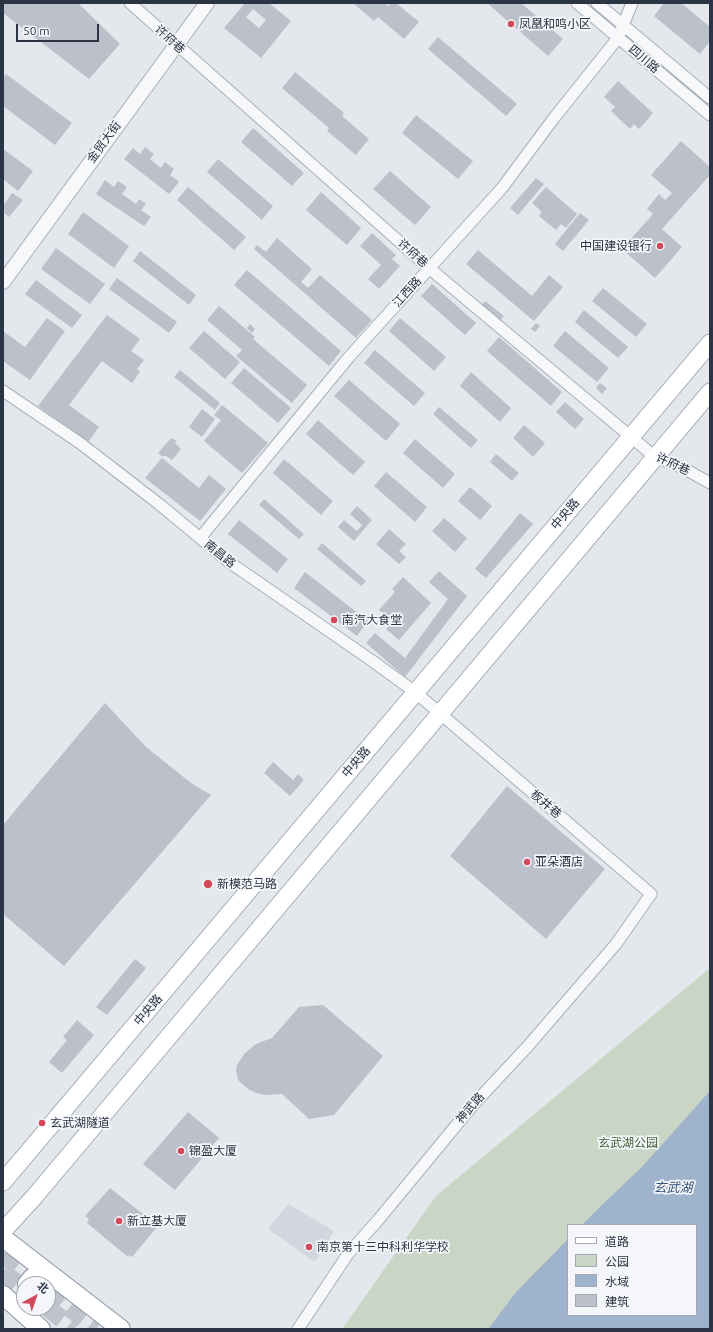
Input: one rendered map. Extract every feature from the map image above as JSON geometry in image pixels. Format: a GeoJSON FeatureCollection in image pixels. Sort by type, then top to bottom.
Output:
{"type":"FeatureCollection","features":[{"type":"Feature","properties":{"kind":"highway"},"geometry":{"type":"LineString","coordinates":[[3,1238],[122,1329]]}},
{"type":"Feature","properties":{"kind":"highway"},"geometry":{"type":"LineString","coordinates":[[35,1276],[43,1270]]}},
{"type":"Feature","properties":{"kind":"highway"},"geometry":{"type":"LineString","coordinates":[[9,1301],[41,1329]]}},
{"type":"Feature","properties":{"kind":"main road","name":"中央路"},"geometry":{"type":"LineString","coordinates":[[3,1182],[710,343]]}},
{"type":"Feature","properties":{"kind":"main road"},"geometry":{"type":"LineString","coordinates":[[3,1231],[46,1184],[710,392]]}},
{"type":"Feature","properties":{"kind":"street","name":"许府巷"},"geometry":{"type":"LineString","coordinates":[[130,3],[429,268],[655,457],[683,468],[710,483]]}},
{"type":"Feature","properties":{"kind":"street","name":"金贸大街"},"geometry":{"type":"LineString","coordinates":[[3,282],[207,3]]}},
{"type":"Feature","properties":{"kind":"street","name":"四川路"},"geometry":{"type":"LineString","coordinates":[[577,3],[710,115]]}},
{"type":"Feature","properties":{"kind":"street","name":"四川路"},"geometry":{"type":"LineString","coordinates":[[597,3],[710,98]]}},
{"type":"Feature","properties":{"kind":"street","name":"江西路"},"geometry":{"type":"LineString","coordinates":[[200,538],[349,357],[502,188],[554,118],[618,38],[632,3]]}},
{"type":"Feature","properties":{"kind":"street","name":"南昌路"},"geometry":{"type":"LineString","coordinates":[[3,391],[80,443],[159,504],[229,562],[365,655],[415,692],[440,713]]}},
{"type":"Feature","properties":{"kind":"street","name":"板井巷"},"geometry":{"type":"LineString","coordinates":[[440,713],[651,894]]}},
{"type":"Feature","properties":{"kind":"street","name":"神武路"},"geometry":{"type":"LineString","coordinates":[[298,1329],[348,1254],[379,1219],[473,1104],[528,1046],[616,944],[651,894]]}},
{"type":"Feature","properties":{"kind":"shaded area","name":"南京第十三中科利华学校"},"geometry":{"type":"Polygon","coordinates":[[[288,1204],[334,1231],[315,1262],[268,1229],[288,1204]]]}},
{"type":"Feature","properties":{"kind":"green space","name":"玄武湖公园"},"geometry":{"type":"Polygon","coordinates":[[[710,968],[710,1329],[342,1329],[436,1196],[710,968]]]}},
{"type":"Feature","properties":{"kind":"water","name":"玄武湖"},"geometry":{"type":"Polygon","coordinates":[[[710,1091],[710,1329],[488,1329],[517,1291],[567,1240],[567,1316],[697,1316],[697,1224],[583,1224],[640,1169],[710,1091]]]}},
{"type":"Feature","properties":{"kind":"building"},"geometry":{"type":"Polygon","coordinates":[[[3,3],[78,3],[120,44],[89,79],[3,13],[3,3]]]}},
{"type":"Feature","properties":{"kind":"building"},"geometry":{"type":"Polygon","coordinates":[[[245,3],[269,3],[291,21],[261,58],[224,28],[245,3]],[[253,9],[246,17],[259,28],[266,20],[253,9]]]}},
{"type":"Feature","properties":{"kind":"building"},"geometry":{"type":"Polygon","coordinates":[[[353,3],[385,3],[388,6],[391,3],[396,3],[419,22],[404,39],[378,17],[374,21],[353,3]]]}},
{"type":"Feature","properties":{"kind":"building"},"geometry":{"type":"Polygon","coordinates":[[[487,3],[521,3],[563,39],[548,56],[487,3]]]}},
{"type":"Feature","properties":{"kind":"building"},"geometry":{"type":"Polygon","coordinates":[[[664,3],[681,3],[710,27],[710,41],[700,54],[654,16],[664,3]]]}},
{"type":"Feature","properties":{"kind":"building"},"geometry":{"type":"Polygon","coordinates":[[[438,37],[517,104],[506,116],[428,49],[438,37]]]}},
{"type":"Feature","properties":{"kind":"building"},"geometry":{"type":"Polygon","coordinates":[[[295,72],[344,113],[342,116],[369,139],[356,155],[327,131],[329,128],[282,88],[295,72]]]}},
{"type":"Feature","properties":{"kind":"building"},"geometry":{"type":"Polygon","coordinates":[[[6,74],[72,123],[55,145],[3,106],[3,78],[6,74]]]}},
{"type":"Feature","properties":{"kind":"building"},"geometry":{"type":"Polygon","coordinates":[[[618,81],[653,113],[639,129],[634,124],[630,129],[611,111],[615,107],[604,97],[618,81]]]}},
{"type":"Feature","properties":{"kind":"building"},"geometry":{"type":"Polygon","coordinates":[[[416,115],[473,161],[458,179],[402,133],[416,115]]]}},
{"type":"Feature","properties":{"kind":"building"},"geometry":{"type":"Polygon","coordinates":[[[253,128],[304,173],[292,186],[241,142],[253,128]]]}},
{"type":"Feature","properties":{"kind":"building"},"geometry":{"type":"Polygon","coordinates":[[[681,141],[710,167],[710,175],[662,229],[682,247],[655,278],[622,249],[653,214],[647,209],[659,194],[665,200],[672,193],[651,175],[681,141]]]}},
{"type":"Feature","properties":{"kind":"building"},"geometry":{"type":"Polygon","coordinates":[[[145,147],[154,154],[150,159],[161,168],[165,162],[174,169],[170,175],[179,182],[169,194],[124,159],[133,148],[140,154],[145,147]]]}},
{"type":"Feature","properties":{"kind":"building"},"geometry":{"type":"Polygon","coordinates":[[[3,149],[33,171],[18,191],[3,179],[3,149]]]}},
{"type":"Feature","properties":{"kind":"building"},"geometry":{"type":"Polygon","coordinates":[[[218,159],[273,206],[262,220],[207,172],[218,159]]]}},
{"type":"Feature","properties":{"kind":"building"},"geometry":{"type":"Polygon","coordinates":[[[390,171],[431,207],[415,225],[373,189],[390,171]]]}},
{"type":"Feature","properties":{"kind":"building"},"geometry":{"type":"Polygon","coordinates":[[[536,178],[544,184],[518,215],[510,208],[536,178]]]}},
{"type":"Feature","properties":{"kind":"building"},"geometry":{"type":"Polygon","coordinates":[[[105,180],[114,187],[118,181],[127,187],[122,194],[136,204],[139,199],[146,204],[141,210],[151,217],[144,226],[96,194],[105,180]]]}},
{"type":"Feature","properties":{"kind":"building"},"geometry":{"type":"Polygon","coordinates":[[[188,187],[246,237],[234,250],[177,200],[188,187]]]}},
{"type":"Feature","properties":{"kind":"building"},"geometry":{"type":"Polygon","coordinates":[[[546,187],[577,214],[566,228],[561,224],[556,230],[539,216],[542,212],[532,203],[546,187]]]}},
{"type":"Feature","properties":{"kind":"building"},"geometry":{"type":"Polygon","coordinates":[[[321,192],[361,228],[347,245],[306,210],[321,192]]]}},
{"type":"Feature","properties":{"kind":"building"},"geometry":{"type":"Polygon","coordinates":[[[12,193],[23,200],[9,217],[3,212],[3,206],[12,193]]]}},
{"type":"Feature","properties":{"kind":"building"},"geometry":{"type":"Polygon","coordinates":[[[83,212],[129,246],[114,268],[68,234],[83,212]]]}},
{"type":"Feature","properties":{"kind":"building"},"geometry":{"type":"Polygon","coordinates":[[[580,213],[589,220],[563,251],[555,244],[580,213]]]}},
{"type":"Feature","properties":{"kind":"building"},"geometry":{"type":"Polygon","coordinates":[[[372,233],[396,255],[392,259],[400,266],[379,289],[368,279],[381,265],[360,246],[372,233]]]}},
{"type":"Feature","properties":{"kind":"building"},"geometry":{"type":"Polygon","coordinates":[[[277,238],[312,269],[301,282],[308,288],[320,275],[372,320],[356,338],[254,249],[257,245],[266,252],[277,238]]]}},
{"type":"Feature","properties":{"kind":"building"},"geometry":{"type":"Polygon","coordinates":[[[56,248],[105,284],[90,304],[41,269],[56,248]]]}},
{"type":"Feature","properties":{"kind":"building"},"geometry":{"type":"Polygon","coordinates":[[[478,250],[532,296],[549,275],[563,287],[534,321],[466,264],[478,250]]]}},
{"type":"Feature","properties":{"kind":"building"},"geometry":{"type":"Polygon","coordinates":[[[140,251],[196,295],[189,305],[133,261],[140,251]]]}},
{"type":"Feature","properties":{"kind":"building"},"geometry":{"type":"Polygon","coordinates":[[[247,270],[341,351],[329,366],[234,285],[247,270]]]}},
{"type":"Feature","properties":{"kind":"building"},"geometry":{"type":"Polygon","coordinates":[[[117,278],[177,322],[169,333],[109,289],[117,278]]]}},
{"type":"Feature","properties":{"kind":"building"},"geometry":{"type":"Polygon","coordinates":[[[36,280],[82,315],[72,328],[25,294],[36,280]]]}},
{"type":"Feature","properties":{"kind":"building"},"geometry":{"type":"Polygon","coordinates":[[[432,284],[476,323],[465,335],[421,296],[432,284]]]}},
{"type":"Feature","properties":{"kind":"building"},"geometry":{"type":"Polygon","coordinates":[[[603,288],[647,324],[636,337],[592,301],[603,288]]]}},
{"type":"Feature","properties":{"kind":"building"},"geometry":{"type":"Polygon","coordinates":[[[485,301],[504,316],[498,324],[479,309],[485,301]]]}},
{"type":"Feature","properties":{"kind":"building"},"geometry":{"type":"Polygon","coordinates":[[[219,306],[255,337],[253,339],[307,385],[292,403],[236,356],[242,350],[207,320],[219,306]]]}},
{"type":"Feature","properties":{"kind":"building"},"geometry":{"type":"Polygon","coordinates":[[[584,310],[628,347],[618,358],[575,322],[584,310]]]}},
{"type":"Feature","properties":{"kind":"building"},"geometry":{"type":"Polygon","coordinates":[[[107,315],[140,339],[131,351],[144,360],[137,369],[140,372],[132,383],[102,361],[69,405],[99,427],[88,442],[38,406],[107,315]]]}},
{"type":"Feature","properties":{"kind":"building"},"geometry":{"type":"Polygon","coordinates":[[[47,318],[65,331],[30,380],[3,361],[3,331],[25,347],[47,318]]]}},
{"type":"Feature","properties":{"kind":"building"},"geometry":{"type":"Polygon","coordinates":[[[400,318],[446,357],[434,371],[389,331],[400,318]]]}},
{"type":"Feature","properties":{"kind":"building"},"geometry":{"type":"Polygon","coordinates":[[[536,323],[540,326],[535,332],[531,329],[536,323]]]}},
{"type":"Feature","properties":{"kind":"building"},"geometry":{"type":"Polygon","coordinates":[[[250,324],[255,329],[252,333],[247,328],[250,324]]]}},
{"type":"Feature","properties":{"kind":"building"},"geometry":{"type":"Polygon","coordinates":[[[204,331],[240,362],[225,379],[189,348],[204,331]]]}},
{"type":"Feature","properties":{"kind":"building"},"geometry":{"type":"Polygon","coordinates":[[[565,331],[609,368],[597,382],[553,346],[565,331]]]}},
{"type":"Feature","properties":{"kind":"building"},"geometry":{"type":"Polygon","coordinates":[[[499,337],[562,392],[551,406],[487,351],[499,337]]]}},
{"type":"Feature","properties":{"kind":"building"},"geometry":{"type":"Polygon","coordinates":[[[375,350],[425,393],[414,406],[364,363],[375,350]]]}},
{"type":"Feature","properties":{"kind":"building"},"geometry":{"type":"Polygon","coordinates":[[[244,368],[291,408],[278,423],[231,383],[244,368]]]}},
{"type":"Feature","properties":{"kind":"building"},"geometry":{"type":"Polygon","coordinates":[[[180,370],[220,403],[215,410],[174,377],[180,370]]]}},
{"type":"Feature","properties":{"kind":"building"},"geometry":{"type":"Polygon","coordinates":[[[471,372],[511,408],[500,422],[460,386],[471,372]]]}},
{"type":"Feature","properties":{"kind":"building"},"geometry":{"type":"Polygon","coordinates":[[[349,380],[400,424],[386,441],[334,396],[349,380]]]}},
{"type":"Feature","properties":{"kind":"building"},"geometry":{"type":"Polygon","coordinates":[[[600,383],[607,388],[602,394],[596,388],[600,383]]]}},
{"type":"Feature","properties":{"kind":"building"},"geometry":{"type":"Polygon","coordinates":[[[565,402],[584,419],[575,429],[556,412],[565,402]]]}},
{"type":"Feature","properties":{"kind":"building"},"geometry":{"type":"Polygon","coordinates":[[[222,405],[268,443],[242,473],[204,441],[221,420],[214,415],[222,405]]]}},
{"type":"Feature","properties":{"kind":"building"},"geometry":{"type":"Polygon","coordinates":[[[439,407],[478,440],[471,448],[433,414],[439,407]]]}},
{"type":"Feature","properties":{"kind":"building"},"geometry":{"type":"Polygon","coordinates":[[[202,409],[215,419],[202,437],[189,427],[202,409]]]}},
{"type":"Feature","properties":{"kind":"building"},"geometry":{"type":"Polygon","coordinates":[[[318,420],[365,462],[353,475],[306,434],[318,420]]]}},
{"type":"Feature","properties":{"kind":"building"},"geometry":{"type":"Polygon","coordinates":[[[524,425],[545,443],[533,457],[513,438],[524,425]]]}},
{"type":"Feature","properties":{"kind":"building"},"geometry":{"type":"Polygon","coordinates":[[[171,438],[177,441],[175,443],[181,449],[172,460],[159,454],[171,438]]]}},
{"type":"Feature","properties":{"kind":"building"},"geometry":{"type":"Polygon","coordinates":[[[415,439],[455,474],[443,488],[403,453],[415,439]]]}},
{"type":"Feature","properties":{"kind":"building"},"geometry":{"type":"Polygon","coordinates":[[[496,454],[519,473],[512,481],[490,462],[496,454]]]}},
{"type":"Feature","properties":{"kind":"building"},"geometry":{"type":"Polygon","coordinates":[[[162,458],[199,488],[209,475],[226,489],[200,521],[145,478],[162,458]]]}},
{"type":"Feature","properties":{"kind":"building"},"geometry":{"type":"Polygon","coordinates":[[[284,459],[333,501],[321,515],[273,473],[284,459]]]}},
{"type":"Feature","properties":{"kind":"building"},"geometry":{"type":"Polygon","coordinates":[[[386,472],[427,507],[415,522],[374,486],[386,472]]]}},
{"type":"Feature","properties":{"kind":"building"},"geometry":{"type":"Polygon","coordinates":[[[470,487],[492,506],[480,520],[458,501],[470,487]]]}},
{"type":"Feature","properties":{"kind":"building"},"geometry":{"type":"Polygon","coordinates":[[[264,499],[304,534],[299,539],[259,505],[264,499]]]}},
{"type":"Feature","properties":{"kind":"building"},"geometry":{"type":"Polygon","coordinates":[[[357,506],[372,520],[354,541],[338,527],[344,520],[357,531],[362,525],[350,514],[357,506]]]}},
{"type":"Feature","properties":{"kind":"building"},"geometry":{"type":"Polygon","coordinates":[[[520,513],[533,524],[486,578],[475,569],[520,513]]]}},
{"type":"Feature","properties":{"kind":"building"},"geometry":{"type":"Polygon","coordinates":[[[444,518],[467,538],[455,552],[432,531],[444,518]]]}},
{"type":"Feature","properties":{"kind":"building"},"geometry":{"type":"Polygon","coordinates":[[[239,520],[288,559],[277,573],[228,534],[239,520]]]}},
{"type":"Feature","properties":{"kind":"building"},"geometry":{"type":"Polygon","coordinates":[[[389,529],[406,544],[399,551],[406,557],[399,564],[376,544],[389,529]]]}},
{"type":"Feature","properties":{"kind":"building"},"geometry":{"type":"Polygon","coordinates":[[[322,543],[366,581],[361,586],[317,549],[322,543]]]}},
{"type":"Feature","properties":{"kind":"building"},"geometry":{"type":"Polygon","coordinates":[[[439,571],[467,596],[405,677],[366,643],[375,633],[405,658],[448,599],[429,582],[439,571]]]}},
{"type":"Feature","properties":{"kind":"building"},"geometry":{"type":"Polygon","coordinates":[[[305,572],[368,621],[357,636],[294,588],[305,572]]]}},
{"type":"Feature","properties":{"kind":"building"},"geometry":{"type":"Polygon","coordinates":[[[403,577],[431,603],[399,640],[386,629],[392,622],[379,610],[395,592],[392,589],[403,577]]]}},
{"type":"Feature","properties":{"kind":"building"},"geometry":{"type":"Polygon","coordinates":[[[105,703],[146,747],[191,783],[211,795],[64,966],[3,914],[3,825],[105,703]]]}},
{"type":"Feature","properties":{"kind":"building"},"geometry":{"type":"Polygon","coordinates":[[[273,762],[293,780],[298,774],[304,780],[290,796],[264,773],[273,762]]]}},
{"type":"Feature","properties":{"kind":"building","name":"亚朵酒店"},"geometry":{"type":"Polygon","coordinates":[[[507,786],[605,869],[546,939],[450,856],[507,786]]]}},
{"type":"Feature","properties":{"kind":"building"},"geometry":{"type":"Polygon","coordinates":[[[135,959],[146,968],[107,1015],[96,1007],[135,959]]]}},
{"type":"Feature","properties":{"kind":"building"},"geometry":{"type":"Polygon","coordinates":[[[323,1005],[383,1056],[334,1115],[309,1119],[282,1094],[265,1095],[248,1089],[238,1080],[236,1070],[237,1065],[245,1053],[256,1044],[272,1038],[299,1007],[323,1005]]]}},
{"type":"Feature","properties":{"kind":"building"},"geometry":{"type":"Polygon","coordinates":[[[77,1020],[94,1035],[62,1073],[49,1062],[67,1040],[63,1037],[77,1020]]]}},
{"type":"Feature","properties":{"kind":"building","name":"锦盈大厦"},"geometry":{"type":"Polygon","coordinates":[[[188,1112],[219,1138],[175,1190],[143,1164],[188,1112]]]}},
{"type":"Feature","properties":{"kind":"building","name":"新立基大厦"},"geometry":{"type":"Polygon","coordinates":[[[110,1188],[158,1226],[132,1257],[129,1255],[128,1257],[87,1223],[89,1219],[85,1216],[110,1188]]]}},
{"type":"Feature","properties":{"kind":"tunnel"},"geometry":{"type":"LineString","coordinates":[[3,1255],[30,1276]]}},
{"type":"Feature","properties":{"kind":"tunnel"},"geometry":{"type":"LineString","coordinates":[[3,1272],[16,1283]]}},
{"type":"Feature","properties":{"kind":"tunnel"},"geometry":{"type":"LineString","coordinates":[[56,1297],[96,1329]]}},
{"type":"Feature","properties":{"kind":"tunnel"},"geometry":{"type":"LineString","coordinates":[[56,1314],[74,1329]]}},
{"type":"Feature","properties":{"kind":"place","name":"凤凰和鸣小区"},"geometry":{"type":"Point","coordinates":[511,24]}},
{"type":"Feature","properties":{"kind":"place","name":"中国建设银行"},"geometry":{"type":"Point","coordinates":[660,246]}},
{"type":"Feature","properties":{"kind":"place","name":"南汽大食堂"},"geometry":{"type":"Point","coordinates":[334,620]}},
{"type":"Feature","properties":{"kind":"place","name":"亚朵酒店"},"geometry":{"type":"Point","coordinates":[527,862]}},
{"type":"Feature","properties":{"kind":"place","name":"新模范马路"},"geometry":{"type":"Point","coordinates":[208,884]}},
{"type":"Feature","properties":{"kind":"place","name":"玄武湖隧道"},"geometry":{"type":"Point","coordinates":[42,1123]}},
{"type":"Feature","properties":{"kind":"place","name":"锦盈大厦"},"geometry":{"type":"Point","coordinates":[181,1151]}},
{"type":"Feature","properties":{"kind":"place","name":"新立基大厦"},"geometry":{"type":"Point","coordinates":[119,1221]}},
{"type":"Feature","properties":{"kind":"place","name":"南京第十三中科利华学校"},"geometry":{"type":"Point","coordinates":[309,1247]}}]}
